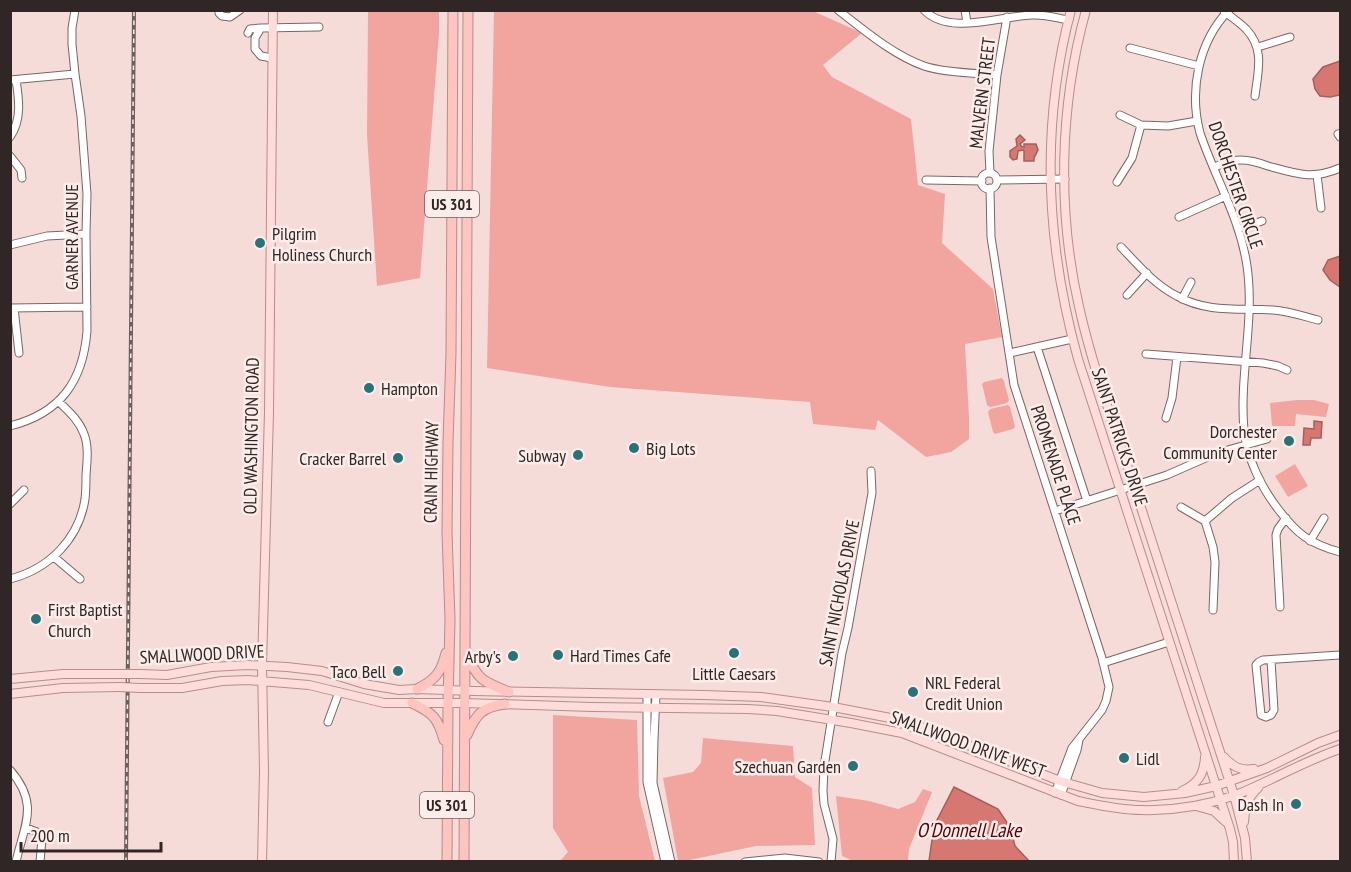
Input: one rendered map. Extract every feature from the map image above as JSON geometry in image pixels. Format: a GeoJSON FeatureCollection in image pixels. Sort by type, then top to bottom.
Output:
{"type":"FeatureCollection","features":[{"type":"Feature","properties":{"kind":"highway","name":"CRAIN HIGHWAY"},"geometry":{"type":"LineString","coordinates":[[447,861],[450,633],[447,533],[451,353],[453,10]]}},
{"type":"Feature","properties":{"kind":"highway","name":"CRAIN HIGHWAY"},"geometry":{"type":"LineString","coordinates":[[464,861],[468,10]]}},
{"type":"Feature","properties":{"kind":"highway"},"geometry":{"type":"LineString","coordinates":[[452,200],[468,202]]}},
{"type":"Feature","properties":{"kind":"highway"},"geometry":{"type":"LineString","coordinates":[[417,688],[438,674],[444,660],[450,633]]}},
{"type":"Feature","properties":{"kind":"highway"},"geometry":{"type":"LineString","coordinates":[[465,650],[472,668],[480,678],[488,684],[509,692]]}},
{"type":"Feature","properties":{"kind":"highway"},"geometry":{"type":"LineString","coordinates":[[412,703],[429,711],[434,717],[441,729],[447,748]]}},
{"type":"Feature","properties":{"kind":"highway"},"geometry":{"type":"LineString","coordinates":[[465,740],[472,724],[482,711],[490,706],[505,704]]}},
{"type":"Feature","properties":{"kind":"main road","name":"OLD WASHINGTON ROAD"},"geometry":{"type":"LineString","coordinates":[[262,861],[262,666],[269,412],[273,10]]}},
{"type":"Feature","properties":{"kind":"main road","name":"SAINT PATRICKS DRIVE"},"geometry":{"type":"LineString","coordinates":[[1071,10],[1054,102],[1051,151],[1052,226],[1064,303],[1072,339],[1230,829],[1234,861]]}},
{"type":"Feature","properties":{"kind":"main road","name":"SAINT PATRICKS DRIVE"},"geometry":{"type":"LineString","coordinates":[[1086,10],[1075,58],[1068,108],[1065,179],[1068,246],[1079,309],[1094,366],[1234,795],[1247,848],[1247,861]]}},
{"type":"Feature","properties":{"kind":"main road"},"geometry":{"type":"LineString","coordinates":[[1069,20],[1074,23],[1077,32],[1075,58]]}},
{"type":"Feature","properties":{"kind":"main road","name":"SMALLWOOD DRIVE"},"geometry":{"type":"LineString","coordinates":[[10,679],[63,674],[167,675],[233,665],[287,666],[322,671],[375,687],[399,690],[417,688],[465,690]]}},
{"type":"Feature","properties":{"kind":"main road","name":"SMALLWOOD DRIVE"},"geometry":{"type":"LineString","coordinates":[[10,694],[63,688],[173,689],[222,681],[263,681],[309,685],[384,703],[465,703]]}},
{"type":"Feature","properties":{"kind":"main road","name":"SMALLWOOD DRIVE WEST"},"geometry":{"type":"LineString","coordinates":[[465,690],[748,696],[833,707],[906,721],[1062,782],[1113,794],[1144,797],[1175,795],[1216,786],[1267,768],[1309,747],[1341,737]]}},
{"type":"Feature","properties":{"kind":"main road","name":"SMALLWOOD DRIVE WEST"},"geometry":{"type":"LineString","coordinates":[[465,703],[757,710],[831,719],[902,734],[1058,794],[1091,804],[1132,810],[1192,805],[1234,795],[1341,749]]}},
{"type":"Feature","properties":{"kind":"main road"},"geometry":{"type":"LineString","coordinates":[[1175,795],[1191,787],[1200,778],[1204,769],[1205,753]]}},
{"type":"Feature","properties":{"kind":"main road"},"geometry":{"type":"LineString","coordinates":[[1220,753],[1236,768],[1246,770],[1267,768]]}},
{"type":"Feature","properties":{"kind":"main road"},"geometry":{"type":"LineString","coordinates":[[1243,828],[1247,802],[1265,782]]}},
{"type":"Feature","properties":{"kind":"main road"},"geometry":{"type":"LineString","coordinates":[[1192,805],[1214,811],[1224,819],[1230,829]]}},
{"type":"Feature","properties":{"kind":"street","name":"GARNER AVENUE"},"geometry":{"type":"LineString","coordinates":[[10,426],[34,418],[58,401],[76,378],[83,360],[87,331],[87,192],[75,74],[72,28],[75,10]]}},
{"type":"Feature","properties":{"kind":"street"},"geometry":{"type":"LineString","coordinates":[[219,10],[222,16],[228,17],[240,10]]}},
{"type":"Feature","properties":{"kind":"street"},"geometry":{"type":"LineString","coordinates":[[838,10],[905,58],[925,66],[997,75]]}},
{"type":"Feature","properties":{"kind":"street"},"geometry":{"type":"LineString","coordinates":[[965,10],[967,23]]}},
{"type":"Feature","properties":{"kind":"street"},"geometry":{"type":"LineString","coordinates":[[1227,11],[1253,37],[1257,47],[1259,65],[1255,96]]}},
{"type":"Feature","properties":{"kind":"street","name":"DORCHESTER CIRCLE"},"geometry":{"type":"LineString","coordinates":[[1227,11],[1208,42],[1199,66],[1196,97],[1197,121],[1239,229],[1247,268],[1250,310],[1243,405],[1247,445],[1260,480],[1272,500],[1296,530],[1310,541],[1341,552]]}},
{"type":"Feature","properties":{"kind":"street"},"geometry":{"type":"LineString","coordinates":[[925,12],[946,23],[957,24],[1033,15],[1069,20]]}},
{"type":"Feature","properties":{"kind":"street","name":"MALVERN STREET"},"geometry":{"type":"LineString","coordinates":[[990,173],[989,151],[997,75],[1007,17]]}},
{"type":"Feature","properties":{"kind":"street"},"geometry":{"type":"LineString","coordinates":[[248,33],[250,29],[273,27],[320,27]]}},
{"type":"Feature","properties":{"kind":"street"},"geometry":{"type":"LineString","coordinates":[[261,28],[255,38],[255,49],[261,56],[272,58]]}},
{"type":"Feature","properties":{"kind":"street"},"geometry":{"type":"LineString","coordinates":[[1257,47],[1290,37]]}},
{"type":"Feature","properties":{"kind":"street"},"geometry":{"type":"LineString","coordinates":[[1130,48],[1199,66]]}},
{"type":"Feature","properties":{"kind":"street"},"geometry":{"type":"LineString","coordinates":[[10,137],[19,118],[13,80],[75,74]]}},
{"type":"Feature","properties":{"kind":"street"},"geometry":{"type":"LineString","coordinates":[[1119,115],[1141,125],[1168,126],[1197,121]]}},
{"type":"Feature","properties":{"kind":"street"},"geometry":{"type":"LineString","coordinates":[[1117,182],[1132,158],[1141,125]]}},
{"type":"Feature","properties":{"kind":"street"},"geometry":{"type":"LineString","coordinates":[[10,156],[21,170],[22,178]]}},
{"type":"Feature","properties":{"kind":"street"},"geometry":{"type":"LineString","coordinates":[[1214,167],[1235,160],[1246,160],[1300,174],[1317,175],[1341,168]]}},
{"type":"Feature","properties":{"kind":"street"},"geometry":{"type":"LineString","coordinates":[[982,180],[983,176],[990,173],[996,176],[997,180]]}},
{"type":"Feature","properties":{"kind":"street"},"geometry":{"type":"LineString","coordinates":[[1317,175],[1321,208]]}},
{"type":"Feature","properties":{"kind":"street"},"geometry":{"type":"LineString","coordinates":[[997,180],[1065,179]]}},
{"type":"Feature","properties":{"kind":"street"},"geometry":{"type":"LineString","coordinates":[[926,180],[982,180]]}},
{"type":"Feature","properties":{"kind":"street"},"geometry":{"type":"LineString","coordinates":[[982,180],[985,187],[990,188],[994,187],[997,180]]}},
{"type":"Feature","properties":{"kind":"street","name":"PROMENADE PLACE"},"geometry":{"type":"LineString","coordinates":[[990,188],[991,237],[1014,385],[1056,511],[1109,687],[1108,696],[1101,710],[1080,738],[1058,794]]}},
{"type":"Feature","properties":{"kind":"street"},"geometry":{"type":"LineString","coordinates":[[1179,217],[1226,196]]}},
{"type":"Feature","properties":{"kind":"street"},"geometry":{"type":"LineString","coordinates":[[1239,229],[1262,221]]}},
{"type":"Feature","properties":{"kind":"street"},"geometry":{"type":"LineString","coordinates":[[10,245],[47,236],[86,234]]}},
{"type":"Feature","properties":{"kind":"street"},"geometry":{"type":"LineString","coordinates":[[1120,247],[1168,291],[1182,299],[1208,308],[1280,311],[1318,320]]}},
{"type":"Feature","properties":{"kind":"street"},"geometry":{"type":"LineString","coordinates":[[1127,296],[1147,273]]}},
{"type":"Feature","properties":{"kind":"street"},"geometry":{"type":"LineString","coordinates":[[1182,299],[1191,282]]}},
{"type":"Feature","properties":{"kind":"street"},"geometry":{"type":"LineString","coordinates":[[19,353],[13,308],[87,307]]}},
{"type":"Feature","properties":{"kind":"street"},"geometry":{"type":"LineString","coordinates":[[1010,353],[1072,339]]}},
{"type":"Feature","properties":{"kind":"street"},"geometry":{"type":"LineString","coordinates":[[1037,347],[1087,501]]}},
{"type":"Feature","properties":{"kind":"street"},"geometry":{"type":"LineString","coordinates":[[1146,354],[1274,365],[1287,370]]}},
{"type":"Feature","properties":{"kind":"street"},"geometry":{"type":"LineString","coordinates":[[1166,418],[1172,398],[1177,357]]}},
{"type":"Feature","properties":{"kind":"street"},"geometry":{"type":"LineString","coordinates":[[10,579],[30,572],[54,557],[74,533],[80,519],[85,499],[87,469],[85,436],[75,418],[58,401]]}},
{"type":"Feature","properties":{"kind":"street"},"geometry":{"type":"LineString","coordinates":[[1056,511],[1134,487],[1217,453],[1267,439]]}},
{"type":"Feature","properties":{"kind":"street","name":"SAINT NICHOLAS DRIVE"},"geometry":{"type":"LineString","coordinates":[[831,861],[833,839],[824,804],[824,767],[842,653],[871,504],[872,471]]}},
{"type":"Feature","properties":{"kind":"street"},"geometry":{"type":"LineString","coordinates":[[1205,521],[1238,494],[1260,480]]}},
{"type":"Feature","properties":{"kind":"street"},"geometry":{"type":"LineString","coordinates":[[10,504],[24,490]]}},
{"type":"Feature","properties":{"kind":"street"},"geometry":{"type":"LineString","coordinates":[[1180,507],[1205,521],[1215,562],[1214,610]]}},
{"type":"Feature","properties":{"kind":"street"},"geometry":{"type":"LineString","coordinates":[[1280,607],[1276,535],[1286,518]]}},
{"type":"Feature","properties":{"kind":"street"},"geometry":{"type":"LineString","coordinates":[[1310,541],[1324,518]]}},
{"type":"Feature","properties":{"kind":"street"},"geometry":{"type":"LineString","coordinates":[[54,557],[80,579]]}},
{"type":"Feature","properties":{"kind":"street"},"geometry":{"type":"LineString","coordinates":[[1103,663],[1169,642]]}},
{"type":"Feature","properties":{"kind":"street"},"geometry":{"type":"LineString","coordinates":[[1271,660],[1274,710],[1268,717],[1263,717],[1256,665],[1260,661],[1271,660],[1341,655]]}},
{"type":"Feature","properties":{"kind":"street"},"geometry":{"type":"LineString","coordinates":[[328,722],[339,692]]}},
{"type":"Feature","properties":{"kind":"street"},"geometry":{"type":"LineString","coordinates":[[651,695],[648,791],[665,861]]}},
{"type":"Feature","properties":{"kind":"street"},"geometry":{"type":"LineString","coordinates":[[650,708],[653,783],[671,861]]}},
{"type":"Feature","properties":{"kind":"street"},"geometry":{"type":"LineString","coordinates":[[10,770],[21,785],[26,799],[26,828],[16,861]]}},
{"type":"Feature","properties":{"kind":"street"},"geometry":{"type":"LineString","coordinates":[[26,828],[37,832],[42,839],[40,861]]}},
{"type":"Feature","properties":{"kind":"street"},"geometry":{"type":"LineString","coordinates":[[745,861],[785,858],[819,861]]}},
{"type":"Feature","properties":{"kind":"shaded area"},"geometry":{"type":"Polygon","coordinates":[[[368,11],[439,11],[420,278],[377,286],[367,135],[368,11]]]}},
{"type":"Feature","properties":{"kind":"shaded area"},"geometry":{"type":"Polygon","coordinates":[[[494,11],[813,11],[862,33],[823,65],[832,77],[911,119],[918,185],[945,194],[942,243],[993,289],[1002,337],[965,344],[969,439],[951,452],[926,457],[878,420],[875,430],[813,424],[810,402],[610,387],[487,368],[494,11]]]}},
{"type":"Feature","properties":{"kind":"shaded area"},"geometry":{"type":"Polygon","coordinates":[[[1002,378],[1009,400],[1007,403],[990,407],[987,405],[982,384],[1002,378]]]}},
{"type":"Feature","properties":{"kind":"shaded area"},"geometry":{"type":"Polygon","coordinates":[[[1314,400],[1329,404],[1326,417],[1296,414],[1295,426],[1272,426],[1270,403],[1314,400]]]}},
{"type":"Feature","properties":{"kind":"shaded area"},"geometry":{"type":"Polygon","coordinates":[[[1008,405],[1015,427],[995,434],[988,412],[990,409],[1008,405]]]}},
{"type":"Feature","properties":{"kind":"shaded area"},"geometry":{"type":"Polygon","coordinates":[[[1295,464],[1308,486],[1288,497],[1275,476],[1295,464]]]}},
{"type":"Feature","properties":{"kind":"shaded area"},"geometry":{"type":"Polygon","coordinates":[[[553,715],[637,720],[639,796],[655,861],[560,861],[568,852],[553,828],[553,715]]]}},
{"type":"Feature","properties":{"kind":"shaded area"},"geometry":{"type":"Polygon","coordinates":[[[703,738],[793,746],[795,777],[812,788],[815,845],[756,846],[678,861],[663,778],[693,772],[701,763],[703,738]]]}},
{"type":"Feature","properties":{"kind":"shaded area"},"geometry":{"type":"Polygon","coordinates":[[[923,789],[932,792],[909,849],[908,861],[853,861],[842,856],[836,796],[869,801],[898,809],[915,802],[923,789]]]}},
{"type":"Feature","properties":{"kind":"water"},"geometry":{"type":"Polygon","coordinates":[[[1340,61],[1340,95],[1320,96],[1315,89],[1313,79],[1323,67],[1340,61]]]}},
{"type":"Feature","properties":{"kind":"water"},"geometry":{"type":"Polygon","coordinates":[[[1020,135],[1025,140],[1020,144],[1022,147],[1024,144],[1036,144],[1038,150],[1034,161],[1024,161],[1023,150],[1018,151],[1017,159],[1013,160],[1010,157],[1010,151],[1017,146],[1016,139],[1020,135]]]}},
{"type":"Feature","properties":{"kind":"water"},"geometry":{"type":"Polygon","coordinates":[[[1340,256],[1340,287],[1330,280],[1323,270],[1328,260],[1340,256]]]}},
{"type":"Feature","properties":{"kind":"water"},"geometry":{"type":"Polygon","coordinates":[[[1314,421],[1322,422],[1321,438],[1311,438],[1310,445],[1303,445],[1304,428],[1314,429],[1314,421]]]}},
{"type":"Feature","properties":{"kind":"water","name":"O'Donnell Lake"},"geometry":{"type":"Polygon","coordinates":[[[954,787],[998,809],[1010,827],[1015,846],[1029,861],[929,861],[934,826],[954,787]]]}},
{"type":"Feature","properties":{"kind":"railway"},"geometry":{"type":"LineString","coordinates":[[126,862],[134,10]]}},
{"type":"Feature","properties":{"kind":"place","name":"Pilgrim Holiness Church"},"geometry":{"type":"Point","coordinates":[260,243]}},
{"type":"Feature","properties":{"kind":"place","name":"Hampton"},"geometry":{"type":"Point","coordinates":[369,388]}},
{"type":"Feature","properties":{"kind":"place","name":"Dorchester Community Center"},"geometry":{"type":"Point","coordinates":[1289,441]}},
{"type":"Feature","properties":{"kind":"place","name":"Big Lots"},"geometry":{"type":"Point","coordinates":[634,448]}},
{"type":"Feature","properties":{"kind":"place","name":"Subway"},"geometry":{"type":"Point","coordinates":[578,455]}},
{"type":"Feature","properties":{"kind":"place","name":"Cracker Barrel"},"geometry":{"type":"Point","coordinates":[398,458]}},
{"type":"Feature","properties":{"kind":"place","name":"First Baptist Church"},"geometry":{"type":"Point","coordinates":[36,619]}},
{"type":"Feature","properties":{"kind":"place","name":"Little Caesars"},"geometry":{"type":"Point","coordinates":[734,653]}},
{"type":"Feature","properties":{"kind":"place","name":"Hard Times Cafe"},"geometry":{"type":"Point","coordinates":[558,655]}},
{"type":"Feature","properties":{"kind":"place","name":"Arby's"},"geometry":{"type":"Point","coordinates":[513,656]}},
{"type":"Feature","properties":{"kind":"place","name":"Taco Bell"},"geometry":{"type":"Point","coordinates":[398,671]}},
{"type":"Feature","properties":{"kind":"place","name":"NRL Federal Credit Union"},"geometry":{"type":"Point","coordinates":[913,692]}},
{"type":"Feature","properties":{"kind":"place","name":"Lidl"},"geometry":{"type":"Point","coordinates":[1124,758]}},
{"type":"Feature","properties":{"kind":"place","name":"Szechuan Garden"},"geometry":{"type":"Point","coordinates":[853,766]}},
{"type":"Feature","properties":{"kind":"place","name":"Dash In"},"geometry":{"type":"Point","coordinates":[1296,804]}}]}
